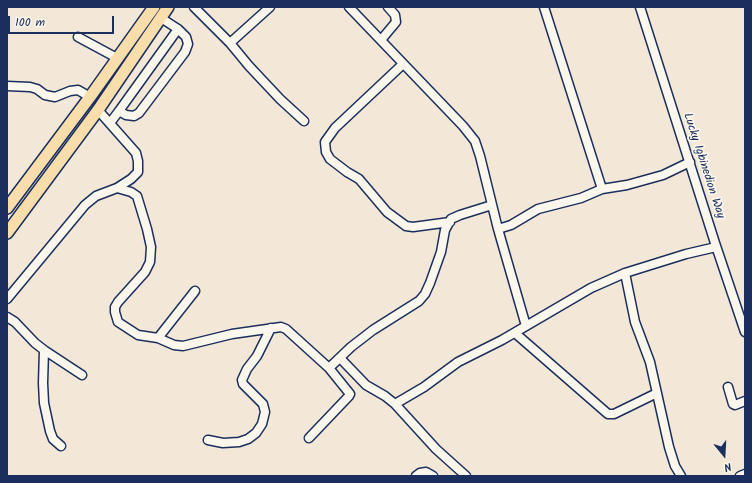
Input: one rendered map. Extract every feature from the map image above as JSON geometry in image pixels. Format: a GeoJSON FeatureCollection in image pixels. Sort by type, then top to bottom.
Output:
{"type":"FeatureCollection","features":[{"type":"Feature","properties":{"kind":"highway"},"geometry":{"type":"LineString","coordinates":[[8,205],[90,97],[154,7]]}},
{"type":"Feature","properties":{"kind":"highway"},"geometry":{"type":"LineString","coordinates":[[8,231],[98,110],[168,7]]}},
{"type":"Feature","properties":{"kind":"street"},"geometry":{"type":"LineString","coordinates":[[194,7],[230,43],[249,66],[304,121]]}},
{"type":"Feature","properties":{"kind":"street"},"geometry":{"type":"LineString","coordinates":[[230,43],[270,7]]}},
{"type":"Feature","properties":{"kind":"street"},"geometry":{"type":"LineString","coordinates":[[350,7],[475,140],[526,326]]}},
{"type":"Feature","properties":{"kind":"street"},"geometry":{"type":"LineString","coordinates":[[381,40],[396,22],[395,15],[388,7]]}},
{"type":"Feature","properties":{"kind":"street"},"geometry":{"type":"LineString","coordinates":[[544,7],[602,190]]}},
{"type":"Feature","properties":{"kind":"street","name":"Lucky Igbinedion Way"},"geometry":{"type":"LineString","coordinates":[[640,7],[716,247],[743,318],[745,332]]}},
{"type":"Feature","properties":{"kind":"street"},"geometry":{"type":"LineString","coordinates":[[119,111],[126,115],[134,116],[139,113],[181,59],[188,44],[186,37],[160,18]]}},
{"type":"Feature","properties":{"kind":"street"},"geometry":{"type":"LineString","coordinates":[[110,123],[178,30]]}},
{"type":"Feature","properties":{"kind":"street"},"geometry":{"type":"LineString","coordinates":[[78,37],[117,58]]}},
{"type":"Feature","properties":{"kind":"street"},"geometry":{"type":"LineString","coordinates":[[404,64],[335,128],[326,142],[326,152],[330,159],[359,179],[387,212],[406,226],[413,227],[450,222]]}},
{"type":"Feature","properties":{"kind":"street"},"geometry":{"type":"LineString","coordinates":[[7,86],[30,87],[37,89],[46,95],[55,97],[70,91],[78,90],[90,97]]}},
{"type":"Feature","properties":{"kind":"street"},"geometry":{"type":"LineString","coordinates":[[7,299],[85,206],[96,196],[117,188],[131,179],[138,172],[136,153],[98,110]]}},
{"type":"Feature","properties":{"kind":"street"},"geometry":{"type":"LineString","coordinates":[[498,228],[511,225],[538,209],[581,198],[602,190],[628,185],[656,177],[690,162]]}},
{"type":"Feature","properties":{"kind":"street"},"geometry":{"type":"LineString","coordinates":[[117,188],[131,192],[137,196],[151,247],[150,262],[145,272],[115,307],[118,322],[138,335],[158,338],[174,345],[183,346],[232,334],[280,327],[286,329],[329,368],[350,394],[309,438]]}},
{"type":"Feature","properties":{"kind":"street"},"geometry":{"type":"LineString","coordinates":[[329,368],[351,347],[373,330],[419,301],[430,283],[441,252],[445,230],[451,219],[492,205]]}},
{"type":"Feature","properties":{"kind":"street"},"geometry":{"type":"LineString","coordinates":[[395,404],[424,387],[458,362],[514,333],[591,288],[625,272],[716,247]]}},
{"type":"Feature","properties":{"kind":"street"},"geometry":{"type":"LineString","coordinates":[[625,272],[636,322],[650,362],[669,447],[675,466],[681,476]]}},
{"type":"Feature","properties":{"kind":"street"},"geometry":{"type":"LineString","coordinates":[[158,338],[195,291]]}},
{"type":"Feature","properties":{"kind":"street"},"geometry":{"type":"LineString","coordinates":[[7,317],[44,350],[82,375]]}},
{"type":"Feature","properties":{"kind":"street"},"geometry":{"type":"LineString","coordinates":[[208,440],[223,443],[239,442],[252,436],[262,424],[265,412],[263,404],[243,384],[242,380],[247,369],[257,356],[271,328]]}},
{"type":"Feature","properties":{"kind":"street"},"geometry":{"type":"LineString","coordinates":[[514,333],[608,414],[614,414],[657,393]]}},
{"type":"Feature","properties":{"kind":"street"},"geometry":{"type":"LineString","coordinates":[[44,350],[44,403],[53,439],[61,446]]}},
{"type":"Feature","properties":{"kind":"street"},"geometry":{"type":"LineString","coordinates":[[340,358],[366,385],[385,396],[395,404],[436,450],[466,476]]}},
{"type":"Feature","properties":{"kind":"street"},"geometry":{"type":"LineString","coordinates":[[728,387],[733,404],[735,405],[745,401]]}},
{"type":"Feature","properties":{"kind":"street"},"geometry":{"type":"LineString","coordinates":[[416,476],[420,473],[426,472],[433,476]]}},
{"type":"Feature","properties":{"kind":"street"},"geometry":{"type":"LineString","coordinates":[[740,476],[745,474]]}}]}
